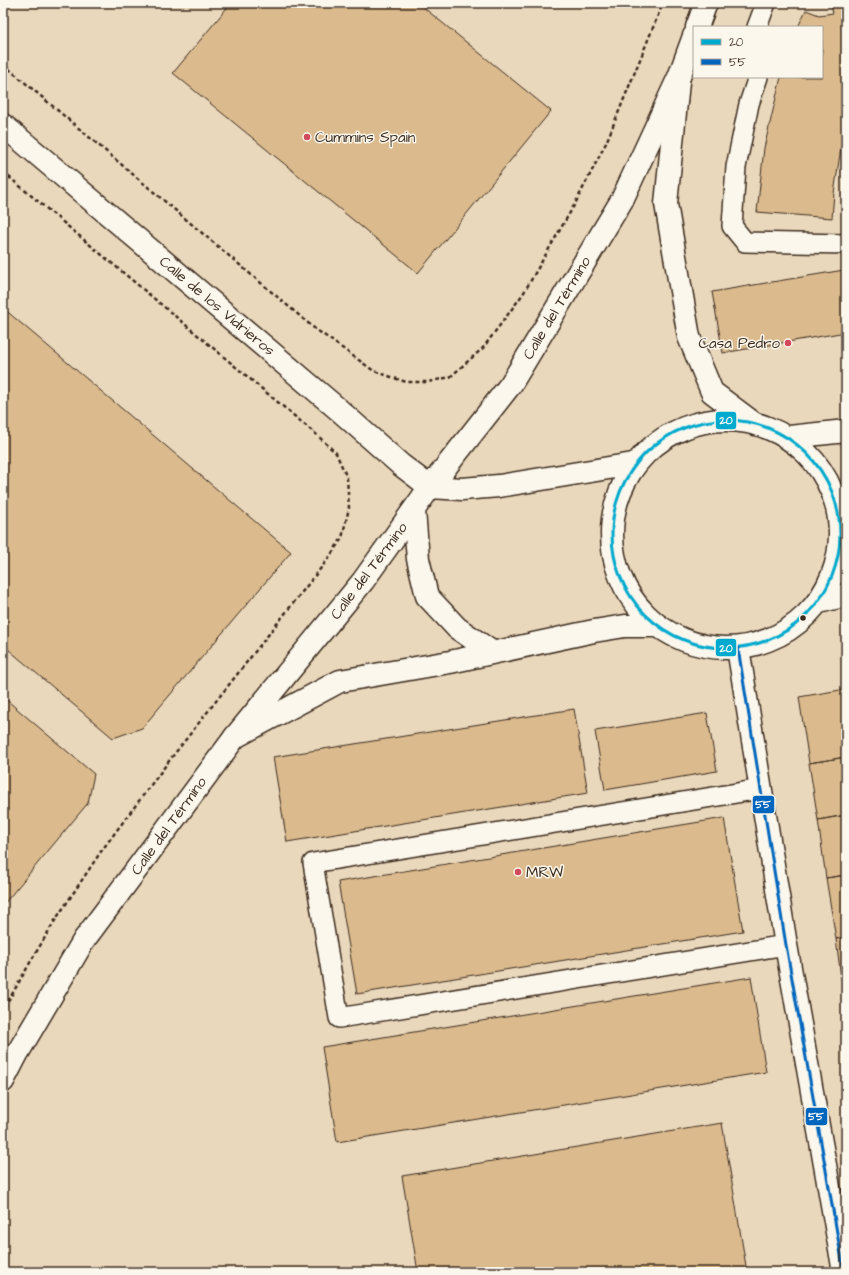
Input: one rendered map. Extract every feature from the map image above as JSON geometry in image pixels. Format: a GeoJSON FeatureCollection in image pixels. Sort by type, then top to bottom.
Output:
{"type":"FeatureCollection","features":[{"type":"Feature","properties":{"kind":"street"},"geometry":{"type":"LineString","coordinates":[[697,26],[706,3]]}},
{"type":"Feature","properties":{"kind":"street","name":"Calle del Término"},"geometry":{"type":"LineString","coordinates":[[3,1081],[10,1056],[84,940],[234,737],[363,581],[414,512],[430,487],[511,384],[622,200],[679,77],[693,39]]}},
{"type":"Feature","properties":{"kind":"street"},"geometry":{"type":"LineString","coordinates":[[679,77],[666,204],[689,337],[712,392],[752,422],[789,437],[826,477],[840,515],[836,566],[818,602],[802,621],[776,637],[738,648],[693,644],[658,626],[626,590],[612,552],[613,505],[633,464],[665,436],[702,421],[752,422]]}},
{"type":"Feature","properties":{"kind":"street","name":"Calle de los Vidrieros"},"geometry":{"type":"LineString","coordinates":[[3,125],[401,464],[430,487]]}},
{"type":"Feature","properties":{"kind":"street"},"geometry":{"type":"LineString","coordinates":[[789,437],[846,432]]}},
{"type":"Feature","properties":{"kind":"street"},"geometry":{"type":"LineString","coordinates":[[430,487],[462,489],[499,486],[633,464]]}},
{"type":"Feature","properties":{"kind":"street"},"geometry":{"type":"LineString","coordinates":[[414,512],[418,559],[427,596],[457,628],[492,652]]}},
{"type":"Feature","properties":{"kind":"street"},"geometry":{"type":"LineString","coordinates":[[818,602],[846,595]]}},
{"type":"Feature","properties":{"kind":"street"},"geometry":{"type":"LineString","coordinates":[[234,737],[340,681],[450,662],[594,631],[625,626],[658,626]]}},
{"type":"Feature","properties":{"kind":"street"},"geometry":{"type":"LineString","coordinates":[[738,648],[786,945],[844,1272]]}},
{"type":"Feature","properties":{"kind":"lane"},"geometry":{"type":"LineString","coordinates":[[757,26],[766,3]]}},
{"type":"Feature","properties":{"kind":"lane"},"geometry":{"type":"LineString","coordinates":[[758,78],[749,104],[736,167],[732,226],[745,242],[846,244]]}},
{"type":"Feature","properties":{"kind":"lane"},"geometry":{"type":"LineString","coordinates":[[761,789],[312,863],[339,1018],[786,945]]}},
{"type":"Feature","properties":{"kind":"path"},"geometry":{"type":"LineString","coordinates":[[3,64],[314,328],[374,371],[406,382],[428,382],[450,377],[482,348],[523,294],[576,202],[606,143],[663,3]]}},
{"type":"Feature","properties":{"kind":"path"},"geometry":{"type":"LineString","coordinates":[[3,172],[317,435],[336,453],[347,478],[349,508],[342,538],[328,559],[172,756],[102,850],[50,929],[3,1010]]}},
{"type":"Feature","properties":{"kind":"shaded area"},"geometry":{"type":"Polygon","coordinates":[[[3,3],[846,3],[846,1272],[3,1272],[3,3]]]}},
{"type":"Feature","properties":{"kind":"building"},"geometry":{"type":"Polygon","coordinates":[[[231,3],[418,3],[551,111],[418,273],[173,73],[231,3]]]}},
{"type":"Feature","properties":{"kind":"building"},"geometry":{"type":"Polygon","coordinates":[[[831,3],[846,3],[846,116],[834,193],[832,218],[757,212],[764,148],[781,78],[823,78],[823,26],[798,26],[806,10],[819,15],[833,13],[831,3]]]}},
{"type":"Feature","properties":{"kind":"building"},"geometry":{"type":"Polygon","coordinates":[[[844,270],[846,282],[846,332],[723,353],[712,292],[844,270]]]}},
{"type":"Feature","properties":{"kind":"building"},"geometry":{"type":"Polygon","coordinates":[[[3,308],[291,552],[142,728],[113,738],[3,645],[3,308]]]}},
{"type":"Feature","properties":{"kind":"building"},"geometry":{"type":"Polygon","coordinates":[[[846,689],[846,757],[809,763],[799,697],[846,689]]]}},
{"type":"Feature","properties":{"kind":"building"},"geometry":{"type":"Polygon","coordinates":[[[3,697],[94,774],[88,803],[3,905],[3,697]]]}},
{"type":"Feature","properties":{"kind":"building"},"geometry":{"type":"Polygon","coordinates":[[[574,709],[588,793],[287,842],[273,757],[574,709]]]}},
{"type":"Feature","properties":{"kind":"building"},"geometry":{"type":"Polygon","coordinates":[[[707,713],[717,771],[605,790],[595,731],[707,713]]]}},
{"type":"Feature","properties":{"kind":"building"},"geometry":{"type":"Polygon","coordinates":[[[846,757],[846,815],[818,820],[809,763],[846,757]]]}},
{"type":"Feature","properties":{"kind":"building"},"geometry":{"type":"Polygon","coordinates":[[[846,815],[846,875],[826,878],[818,820],[846,815]]]}},
{"type":"Feature","properties":{"kind":"building"},"geometry":{"type":"Polygon","coordinates":[[[724,818],[743,931],[357,994],[338,882],[724,818]]]}},
{"type":"Feature","properties":{"kind":"building"},"geometry":{"type":"Polygon","coordinates":[[[846,875],[846,937],[836,939],[826,878],[846,875]]]}},
{"type":"Feature","properties":{"kind":"building"},"geometry":{"type":"Polygon","coordinates":[[[846,937],[846,1000],[844,1001],[836,939],[846,937]]]}},
{"type":"Feature","properties":{"kind":"building"},"geometry":{"type":"Polygon","coordinates":[[[751,977],[766,1072],[337,1142],[322,1047],[751,977]]]}},
{"type":"Feature","properties":{"kind":"building"},"geometry":{"type":"Polygon","coordinates":[[[722,1123],[747,1272],[418,1272],[402,1176],[722,1123]]]}},
{"type":"Feature","properties":{"kind":"transit line","name":"20"},"geometry":{"type":"LineString","coordinates":[[726,420],[748,422],[770,429],[789,439],[814,462],[826,480],[835,501],[838,512],[840,534],[838,556],[831,578],[821,597],[798,622],[780,634],[759,643],[748,646],[726,648],[704,646],[682,639],[663,629],[638,606],[626,588],[617,567],[614,556],[612,534],[614,512],[621,490],[631,471],[654,446],[672,434],[693,425],[704,422],[726,420]]}},
{"type":"Feature","properties":{"kind":"transit line","name":"55"},"geometry":{"type":"LineString","coordinates":[[738,648],[786,945],[844,1272]]}},
{"type":"Feature","properties":{"kind":"place","name":"Cummins Spain"},"geometry":{"type":"Point","coordinates":[307,137]}},
{"type":"Feature","properties":{"kind":"place","name":"Casa Pedro"},"geometry":{"type":"Point","coordinates":[788,343]}},
{"type":"Feature","properties":{"kind":"place","name":"MRW"},"geometry":{"type":"Point","coordinates":[518,872]}}]}
